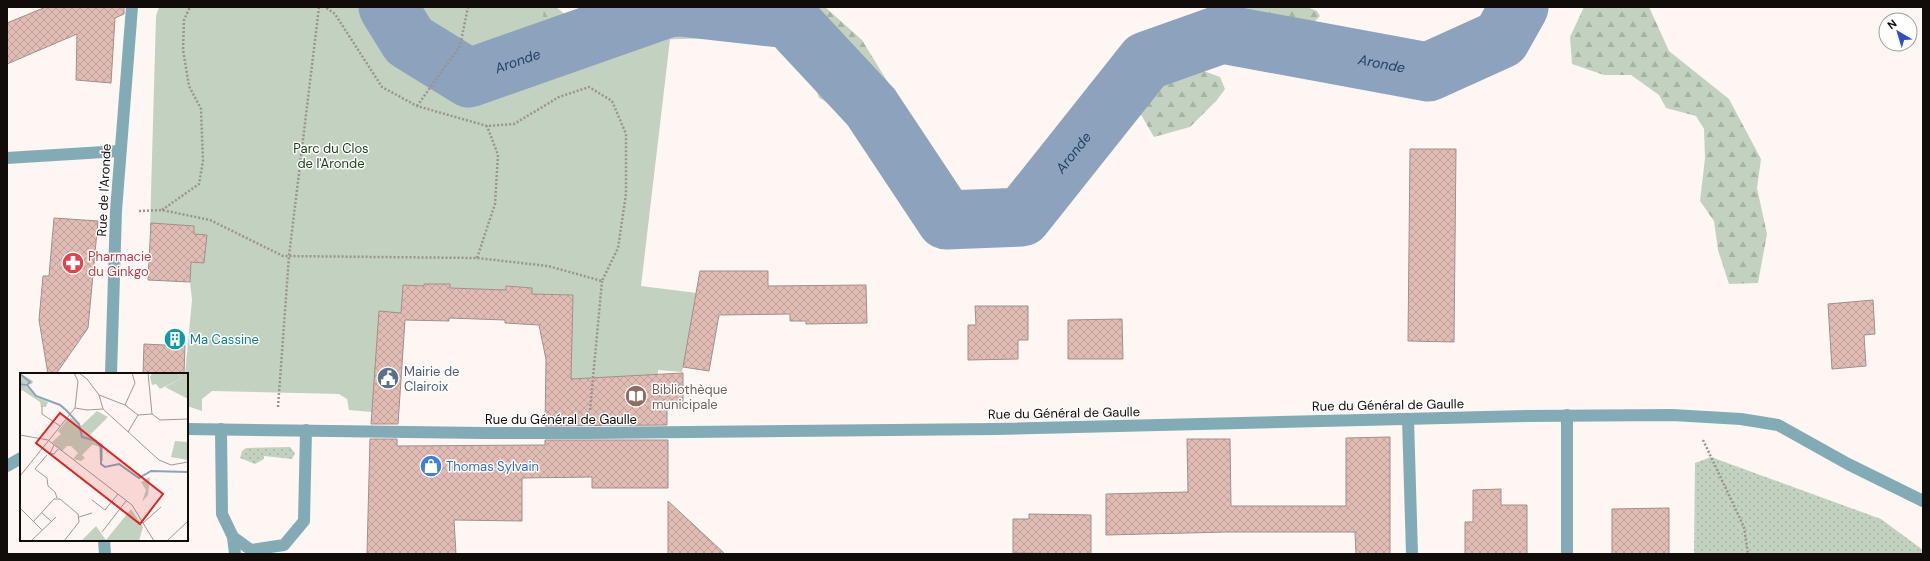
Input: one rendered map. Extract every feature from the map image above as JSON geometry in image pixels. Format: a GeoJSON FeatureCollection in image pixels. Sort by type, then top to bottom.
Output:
{"type":"FeatureCollection","features":[{"type":"Feature","properties":{"kind":"street","name":"Rue de l'Aronde"},"geometry":{"type":"LineString","coordinates":[[111,373],[116,211],[132,7]]}},
{"type":"Feature","properties":{"kind":"street"},"geometry":{"type":"LineString","coordinates":[[7,158],[120,151]]}},
{"type":"Feature","properties":{"kind":"street"},"geometry":{"type":"LineString","coordinates":[[1567,415],[1567,554]]}},
{"type":"Feature","properties":{"kind":"street","name":"Rue du Général de Gaulle"},"geometry":{"type":"LineString","coordinates":[[188,429],[588,433],[1002,429],[1567,415],[1741,419],[1778,425],[1848,464],[1923,501]]}},
{"type":"Feature","properties":{"kind":"street"},"geometry":{"type":"LineString","coordinates":[[1408,419],[1412,554]]}},
{"type":"Feature","properties":{"kind":"street"},"geometry":{"type":"LineString","coordinates":[[221,429],[222,514],[233,536],[235,554]]}},
{"type":"Feature","properties":{"kind":"street"},"geometry":{"type":"LineString","coordinates":[[233,536],[251,550],[284,544],[304,521],[306,430]]}},
{"type":"Feature","properties":{"kind":"street"},"geometry":{"type":"LineString","coordinates":[[7,466],[20,459]]}},
{"type":"Feature","properties":{"kind":"street"},"geometry":{"type":"LineString","coordinates":[[104,541],[105,554]]}},
{"type":"Feature","properties":{"kind":"path"},"geometry":{"type":"LineString","coordinates":[[162,210],[199,184],[203,161],[201,109],[189,86],[183,50],[184,20],[190,7]]}},
{"type":"Feature","properties":{"kind":"path"},"geometry":{"type":"LineString","coordinates":[[277,429],[289,256],[319,7]]}},
{"type":"Feature","properties":{"kind":"path"},"geometry":{"type":"LineString","coordinates":[[325,7],[335,14],[382,86],[417,106],[487,126],[514,124],[559,97],[589,88],[612,100],[626,134],[626,194],[618,248],[602,281],[588,433]]}},
{"type":"Feature","properties":{"kind":"path"},"geometry":{"type":"LineString","coordinates":[[417,106],[460,46],[468,7]]}},
{"type":"Feature","properties":{"kind":"path"},"geometry":{"type":"LineString","coordinates":[[477,258],[495,204],[498,155],[487,126]]}},
{"type":"Feature","properties":{"kind":"path"},"geometry":{"type":"LineString","coordinates":[[116,211],[162,210],[210,220],[283,256],[477,258],[548,266],[602,281]]}},
{"type":"Feature","properties":{"kind":"path"},"geometry":{"type":"LineString","coordinates":[[1692,417],[1744,527],[1748,554]]}},
{"type":"Feature","properties":{"kind":"green space","name":"Parc du Clos de l'Aronde"},"geometry":{"type":"Polygon","coordinates":[[[159,7],[544,7],[537,77],[554,71],[673,14],[641,286],[697,293],[682,372],[658,370],[658,375],[570,413],[572,295],[548,294],[532,299],[532,288],[506,286],[506,290],[450,288],[450,284],[424,284],[424,286],[403,285],[401,313],[372,412],[349,410],[347,399],[339,394],[212,391],[202,399],[202,411],[188,406],[188,373],[185,373],[192,300],[190,282],[191,262],[204,263],[206,235],[194,234],[194,229],[150,228],[156,16],[159,7]]]}},
{"type":"Feature","properties":{"kind":"green space"},"geometry":{"type":"Polygon","coordinates":[[[502,7],[556,7],[572,20],[599,7],[825,7],[862,40],[917,130],[932,161],[904,177],[892,176],[868,148],[854,116],[819,98],[808,64],[762,33],[748,37],[649,40],[602,70],[487,82],[502,7]]]}},
{"type":"Feature","properties":{"kind":"green space"},"geometry":{"type":"Polygon","coordinates":[[[1227,7],[1307,7],[1317,11],[1320,16],[1308,29],[1243,18],[1227,7]]]}},
{"type":"Feature","properties":{"kind":"green space"},"geometry":{"type":"Polygon","coordinates":[[[1492,7],[1507,7],[1498,17],[1478,28],[1492,7]]]}},
{"type":"Feature","properties":{"kind":"green space"},"geometry":{"type":"Polygon","coordinates":[[[1584,7],[1649,7],[1669,51],[1729,99],[1761,159],[1757,188],[1767,234],[1758,283],[1729,284],[1718,250],[1714,221],[1700,201],[1705,158],[1704,129],[1696,116],[1666,108],[1659,95],[1631,75],[1604,75],[1572,64],[1570,37],[1584,7]]]}},
{"type":"Feature","properties":{"kind":"green space"},"geometry":{"type":"Polygon","coordinates":[[[1268,34],[1296,37],[1340,49],[1350,68],[1338,70],[1314,70],[1281,62],[1259,52],[1268,34]]]}},
{"type":"Feature","properties":{"kind":"green space"},"geometry":{"type":"Polygon","coordinates":[[[1119,69],[1201,70],[1220,77],[1225,89],[1217,100],[1190,127],[1154,137],[1140,113],[1131,110],[1106,135],[1073,195],[1051,215],[1027,212],[1020,201],[1019,182],[1039,161],[1058,131],[1119,69]]]}},
{"type":"Feature","properties":{"kind":"green space"},"geometry":{"type":"Polygon","coordinates":[[[290,447],[295,453],[292,459],[264,456],[264,459],[255,464],[240,458],[242,451],[246,448],[290,447]]]}},
{"type":"Feature","properties":{"kind":"green space"},"geometry":{"type":"Polygon","coordinates":[[[1711,457],[1881,519],[1923,550],[1923,554],[1694,554],[1695,463],[1711,457]]]}},
{"type":"Feature","properties":{"kind":"building"},"geometry":{"type":"Polygon","coordinates":[[[46,7],[124,7],[124,14],[115,18],[111,83],[76,80],[77,34],[7,64],[7,23],[46,7]]]}},
{"type":"Feature","properties":{"kind":"building"},"geometry":{"type":"Polygon","coordinates":[[[1410,149],[1456,149],[1454,342],[1408,341],[1410,149]]]}},
{"type":"Feature","properties":{"kind":"building"},"geometry":{"type":"Polygon","coordinates":[[[54,218],[98,221],[88,328],[57,373],[48,373],[39,320],[43,276],[49,276],[54,218]]]}},
{"type":"Feature","properties":{"kind":"building"},"geometry":{"type":"Polygon","coordinates":[[[151,223],[194,226],[194,234],[207,235],[204,263],[191,262],[190,282],[148,280],[151,223]]]}},
{"type":"Feature","properties":{"kind":"building"},"geometry":{"type":"Polygon","coordinates":[[[700,271],[768,271],[768,286],[866,285],[867,323],[806,324],[806,321],[790,321],[790,314],[719,315],[709,371],[683,367],[700,271]]]}},
{"type":"Feature","properties":{"kind":"building","name":"Mairie de Clairoix"},"geometry":{"type":"Polygon","coordinates":[[[424,284],[450,284],[450,288],[506,290],[506,286],[532,288],[532,294],[573,295],[571,379],[683,373],[683,405],[667,404],[667,425],[545,426],[546,359],[539,325],[505,323],[505,320],[449,318],[449,321],[405,320],[398,424],[371,424],[379,311],[401,313],[403,285],[424,286],[424,284]]]}},
{"type":"Feature","properties":{"kind":"building"},"geometry":{"type":"Polygon","coordinates":[[[1873,300],[1875,334],[1864,335],[1866,366],[1832,369],[1828,304],[1873,300]]]}},
{"type":"Feature","properties":{"kind":"building"},"geometry":{"type":"Polygon","coordinates":[[[975,306],[1028,306],[1028,340],[1018,340],[1018,359],[968,360],[968,325],[976,325],[975,306]]]}},
{"type":"Feature","properties":{"kind":"building"},"geometry":{"type":"Polygon","coordinates":[[[1122,319],[1123,359],[1068,359],[1068,320],[1122,319]]]}},
{"type":"Feature","properties":{"kind":"building","name":"Ma Cassine"},"geometry":{"type":"Polygon","coordinates":[[[144,344],[185,346],[184,373],[143,373],[144,344]]]}},
{"type":"Feature","properties":{"kind":"building"},"geometry":{"type":"Polygon","coordinates":[[[1390,437],[1390,554],[1356,554],[1355,532],[1227,532],[1106,535],[1106,494],[1188,492],[1187,439],[1230,439],[1231,506],[1346,506],[1346,438],[1390,437]]]}},
{"type":"Feature","properties":{"kind":"building"},"geometry":{"type":"Polygon","coordinates":[[[370,439],[397,439],[397,446],[545,445],[545,440],[668,440],[668,488],[592,488],[592,477],[522,478],[522,521],[454,520],[456,554],[367,554],[370,439]]]}},
{"type":"Feature","properties":{"kind":"building"},"geometry":{"type":"Polygon","coordinates":[[[1501,489],[1501,505],[1527,505],[1527,554],[1465,554],[1465,522],[1473,522],[1473,490],[1501,489]]]}},
{"type":"Feature","properties":{"kind":"building"},"geometry":{"type":"Polygon","coordinates":[[[668,501],[725,554],[668,554],[668,501]]]}},
{"type":"Feature","properties":{"kind":"building"},"geometry":{"type":"Polygon","coordinates":[[[1669,508],[1669,554],[1612,554],[1612,509],[1669,508]]]}},
{"type":"Feature","properties":{"kind":"building"},"geometry":{"type":"Polygon","coordinates":[[[1029,514],[1091,515],[1091,554],[1013,553],[1013,519],[1029,519],[1029,514]]]}},
{"type":"Feature","properties":{"kind":"waterway","name":"Aronde"},"geometry":{"type":"LineString","coordinates":[[388,7],[409,41],[469,78],[671,7]]}},
{"type":"Feature","properties":{"kind":"waterway","name":"Aronde"},"geometry":{"type":"LineString","coordinates":[[680,7],[789,19],[871,107],[946,220],[1022,217],[1146,61],[1222,34],[1428,72],[1501,39],[1519,7]]}},
{"type":"Feature","properties":{"kind":"place","name":"Pharmacie du Ginkgo"},"geometry":{"type":"Point","coordinates":[73,263]}},
{"type":"Feature","properties":{"kind":"place","name":"Ma Cassine"},"geometry":{"type":"Point","coordinates":[175,339]}},
{"type":"Feature","properties":{"kind":"place","name":"Mairie de Clairoix"},"geometry":{"type":"Point","coordinates":[388,378]}},
{"type":"Feature","properties":{"kind":"place","name":"Bibliothèque municipale"},"geometry":{"type":"Point","coordinates":[636,396]}},
{"type":"Feature","properties":{"kind":"place","name":"Thomas Sylvain"},"geometry":{"type":"Point","coordinates":[431,466]}}]}
